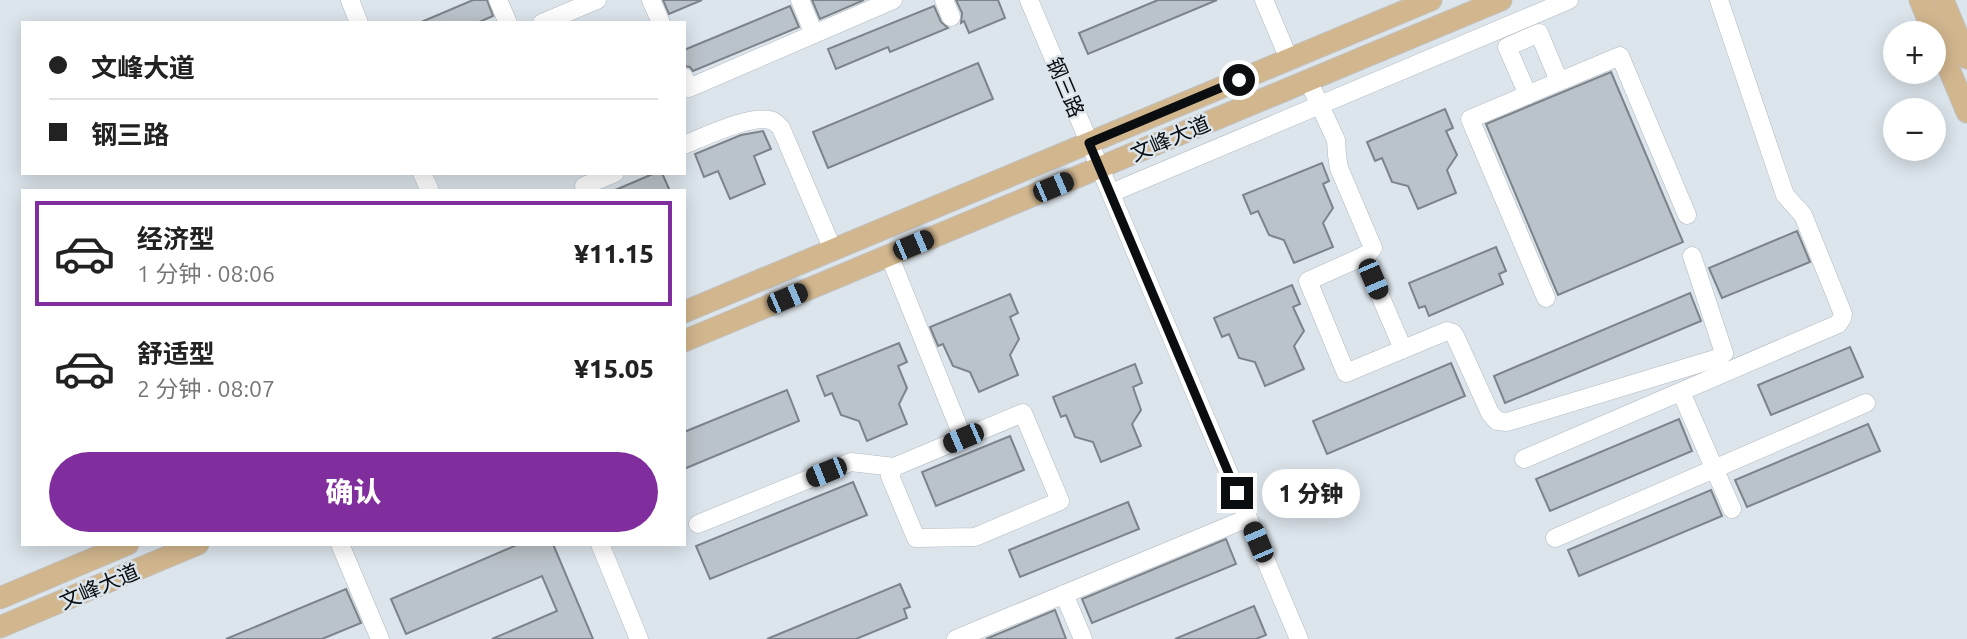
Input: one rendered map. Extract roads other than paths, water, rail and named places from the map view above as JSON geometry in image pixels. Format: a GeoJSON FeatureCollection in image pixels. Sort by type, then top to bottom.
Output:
{"type":"FeatureCollection","features":[{"type":"Feature","properties":{"kind":"main road","name":"文峰大道"},"geometry":{"type":"LineString","coordinates":[[686,311],[1431,0]]}},
{"type":"Feature","properties":{"kind":"main road","name":"文峰大道"},"geometry":{"type":"LineString","coordinates":[[686,340],[1503,0]]}},
{"type":"Feature","properties":{"kind":"main road"},"geometry":{"type":"LineString","coordinates":[[1920,0],[1967,112]]}},
{"type":"Feature","properties":{"kind":"main road"},"geometry":{"type":"LineString","coordinates":[[1943,0],[1967,58]]}},
{"type":"Feature","properties":{"kind":"main road","name":"文峰大道"},"geometry":{"type":"LineString","coordinates":[[0,598],[123,546]]}},
{"type":"Feature","properties":{"kind":"main road","name":"文峰大道"},"geometry":{"type":"LineString","coordinates":[[0,627],[193,546]]}},
{"type":"Feature","properties":{"kind":"street"},"geometry":{"type":"LineString","coordinates":[[349,0],[358,21]]}},
{"type":"Feature","properties":{"kind":"street"},"geometry":{"type":"LineString","coordinates":[[498,0],[507,21]]}},
{"type":"Feature","properties":{"kind":"street"},"geometry":{"type":"LineString","coordinates":[[547,21],[597,0]]}},
{"type":"Feature","properties":{"kind":"street"},"geometry":{"type":"LineString","coordinates":[[651,0],[660,21]]}},
{"type":"Feature","properties":{"kind":"street"},"geometry":{"type":"LineString","coordinates":[[800,0],[814,34]]}},
{"type":"Feature","properties":{"kind":"street"},"geometry":{"type":"LineString","coordinates":[[686,81],[689,88],[893,0]]}},
{"type":"Feature","properties":{"kind":"street"},"geometry":{"type":"LineString","coordinates":[[944,0],[951,17]]}},
{"type":"Feature","properties":{"kind":"street","name":"钢三路"},"geometry":{"type":"LineString","coordinates":[[1029,0],[1299,639]]}},
{"type":"Feature","properties":{"kind":"street"},"geometry":{"type":"LineString","coordinates":[[1264,0],[1289,59]]}},
{"type":"Feature","properties":{"kind":"street"},"geometry":{"type":"LineString","coordinates":[[1503,0],[1523,40]]}},
{"type":"Feature","properties":{"kind":"street"},"geometry":{"type":"LineString","coordinates":[[1111,193],[1569,0]]}},
{"type":"Feature","properties":{"kind":"street"},"geometry":{"type":"LineString","coordinates":[[1524,459],[1838,324],[1842,318],[1843,313],[1803,215],[1784,195],[1719,0]]}},
{"type":"Feature","properties":{"kind":"street"},"geometry":{"type":"LineString","coordinates":[[1528,94],[1507,47],[1539,33],[1559,81]]}},
{"type":"Feature","properties":{"kind":"street"},"geometry":{"type":"LineString","coordinates":[[1546,298],[1470,119],[1619,56],[1686,215]]}},
{"type":"Feature","properties":{"kind":"street"},"geometry":{"type":"LineString","coordinates":[[1308,80],[1336,140],[1339,168],[1373,248],[1363,256],[1308,281],[1346,373],[1447,331],[1453,334],[1490,413],[1497,421],[1507,422],[1718,358],[1724,353],[1692,256]]}},
{"type":"Feature","properties":{"kind":"street"},"geometry":{"type":"LineString","coordinates":[[686,144],[733,125],[761,119],[774,121],[781,128],[832,250]]}},
{"type":"Feature","properties":{"kind":"street"},"geometry":{"type":"LineString","coordinates":[[584,186],[610,175]]}},
{"type":"Feature","properties":{"kind":"street"},"geometry":{"type":"LineString","coordinates":[[889,255],[963,438]]}},
{"type":"Feature","properties":{"kind":"street"},"geometry":{"type":"LineString","coordinates":[[1363,256],[1403,349]]}},
{"type":"Feature","properties":{"kind":"street"},"geometry":{"type":"LineString","coordinates":[[1681,391],[1732,509]]}},
{"type":"Feature","properties":{"kind":"street"},"geometry":{"type":"LineString","coordinates":[[1555,538],[1866,403]]}},
{"type":"Feature","properties":{"kind":"street"},"geometry":{"type":"LineString","coordinates":[[698,524],[851,462],[894,467],[1023,413],[1060,501],[975,537],[916,538],[891,476],[894,467]]}},
{"type":"Feature","properties":{"kind":"street"},"geometry":{"type":"LineString","coordinates":[[956,639],[1248,518]]}},
{"type":"Feature","properties":{"kind":"street"},"geometry":{"type":"LineString","coordinates":[[341,546],[380,639]]}},
{"type":"Feature","properties":{"kind":"street"},"geometry":{"type":"LineString","coordinates":[[601,546],[639,639]]}},
{"type":"Feature","properties":{"kind":"street"},"geometry":{"type":"LineString","coordinates":[[1064,594],[1083,639]]}}]}
